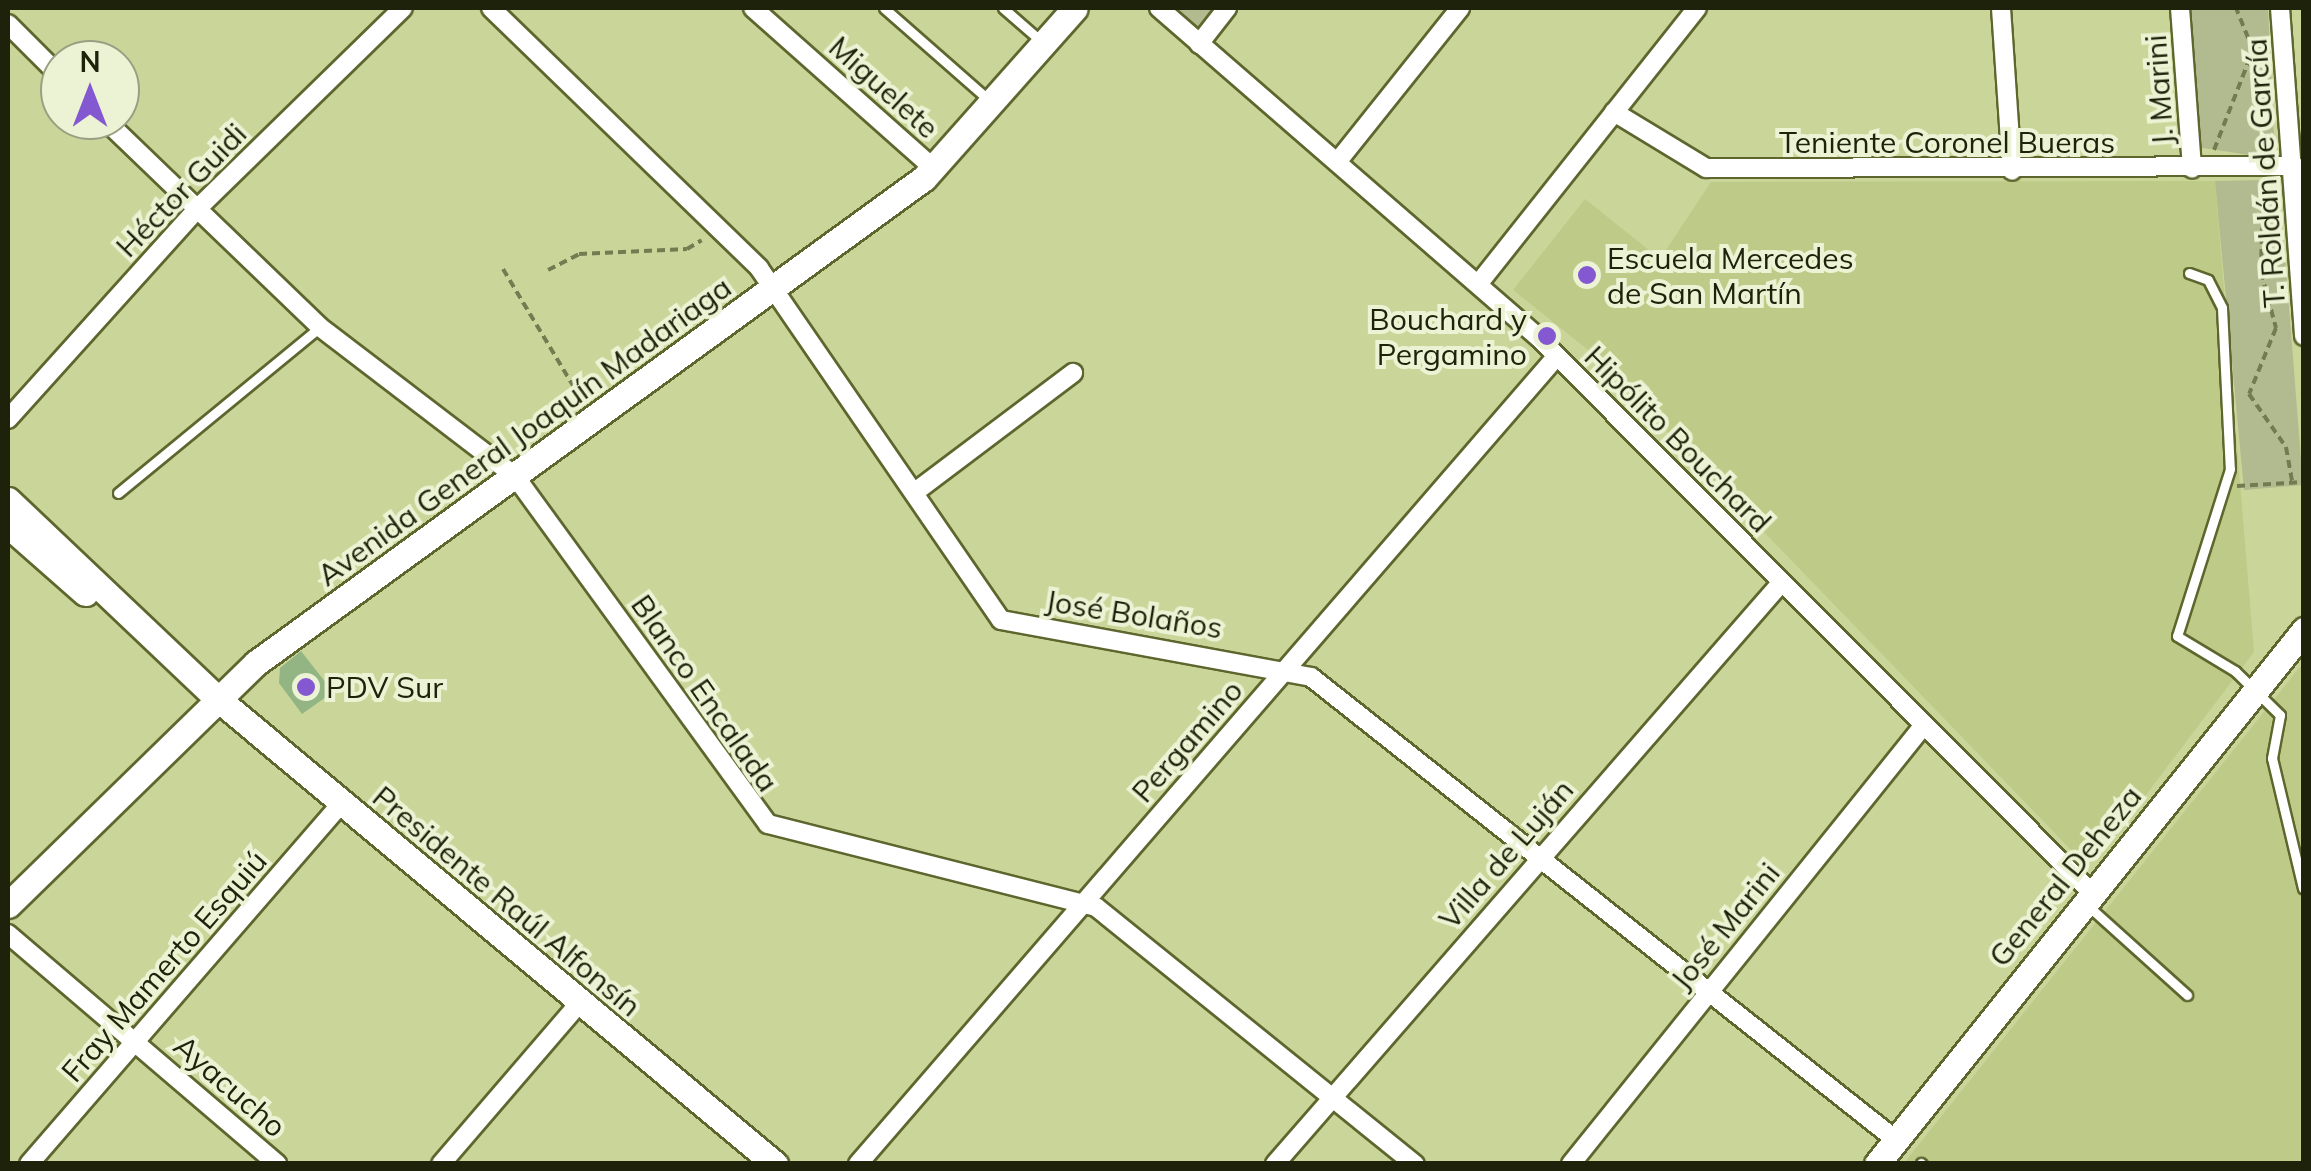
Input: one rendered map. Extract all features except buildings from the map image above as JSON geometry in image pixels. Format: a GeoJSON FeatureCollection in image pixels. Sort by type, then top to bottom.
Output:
{"type":"FeatureCollection","features":[{"type":"Feature","properties":{"kind":"main road","name":"Avenida General Joaquín Madariaga"},"geometry":{"type":"LineString","coordinates":[[8,905],[210,691],[777,290],[933,168],[1075,8]]}},
{"type":"Feature","properties":{"kind":"main road","name":"Presidente Raúl Alfonsín"},"geometry":{"type":"LineString","coordinates":[[8,500],[210,691],[578,1005],[774,1164]]}},
{"type":"Feature","properties":{"kind":"main road","name":"Presidente Raúl Alfonsín"},"geometry":{"type":"LineString","coordinates":[[8,525],[185,681],[210,691]]}},
{"type":"Feature","properties":{"kind":"main road","name":"General Deheza"},"geometry":{"type":"LineString","coordinates":[[1877,1164],[2304,630]]}},
{"type":"Feature","properties":{"kind":"street","name":"Héctor Guidi"},"geometry":{"type":"LineString","coordinates":[[8,420],[196,210],[403,8]]}},
{"type":"Feature","properties":{"kind":"street","name":"José Bolaños"},"geometry":{"type":"LineString","coordinates":[[491,8],[777,290],[1001,620],[1289,667],[1539,858],[1896,1140]]}},
{"type":"Feature","properties":{"kind":"street","name":"Miguelete"},"geometry":{"type":"LineString","coordinates":[[754,8],[933,168]]}},
{"type":"Feature","properties":{"kind":"street","name":"Hipólito Bouchard"},"geometry":{"type":"LineString","coordinates":[[1159,8],[1480,284],[1557,356],[1924,725],[2088,897]]}},
{"type":"Feature","properties":{"kind":"street"},"geometry":{"type":"LineString","coordinates":[[1199,44],[1227,8]]}},
{"type":"Feature","properties":{"kind":"street"},"geometry":{"type":"LineString","coordinates":[[1338,161],[1460,8]]}},
{"type":"Feature","properties":{"kind":"street"},"geometry":{"type":"LineString","coordinates":[[1480,284],[1697,8]]}},
{"type":"Feature","properties":{"kind":"street"},"geometry":{"type":"LineString","coordinates":[[2002,8],[2012,171]]}},
{"type":"Feature","properties":{"kind":"street","name":"J. Marini"},"geometry":{"type":"LineString","coordinates":[[2180,8],[2200,169]]}},
{"type":"Feature","properties":{"kind":"street","name":"T. Roldán de García"},"geometry":{"type":"LineString","coordinates":[[2280,8],[2295,166],[2304,336]]}},
{"type":"Feature","properties":{"kind":"street"},"geometry":{"type":"LineString","coordinates":[[8,24],[40,56]]}},
{"type":"Feature","properties":{"kind":"street","name":"Teniente Coronel Bueras"},"geometry":{"type":"LineString","coordinates":[[1614,112],[1706,168],[2012,171],[2295,166]]}},
{"type":"Feature","properties":{"kind":"street","name":"Blanco Encalada"},"geometry":{"type":"LineString","coordinates":[[125,140],[320,327],[515,476],[768,824],[1081,902],[1415,1164]]}},
{"type":"Feature","properties":{"kind":"street","name":"Pergamino"},"geometry":{"type":"LineString","coordinates":[[858,1164],[1557,356]]}},
{"type":"Feature","properties":{"kind":"street"},"geometry":{"type":"LineString","coordinates":[[915,492],[1074,373]]}},
{"type":"Feature","properties":{"kind":"street","name":"Villa de Luján"},"geometry":{"type":"LineString","coordinates":[[1275,1164],[1782,583]]}},
{"type":"Feature","properties":{"kind":"street","name":"José Marini"},"geometry":{"type":"LineString","coordinates":[[1571,1164],[1924,725]]}},
{"type":"Feature","properties":{"kind":"street","name":"Fray Mamerto Esquiú"},"geometry":{"type":"LineString","coordinates":[[29,1164],[341,804]]}},
{"type":"Feature","properties":{"kind":"street","name":"Ayacucho"},"geometry":{"type":"LineString","coordinates":[[8,934],[277,1164]]}},
{"type":"Feature","properties":{"kind":"street"},"geometry":{"type":"LineString","coordinates":[[441,1164],[578,1005]]}},
{"type":"Feature","properties":{"kind":"lane"},"geometry":{"type":"LineString","coordinates":[[884,8],[991,102]]}},
{"type":"Feature","properties":{"kind":"lane"},"geometry":{"type":"LineString","coordinates":[[1003,8],[1042,43]]}},
{"type":"Feature","properties":{"kind":"lane"},"geometry":{"type":"LineString","coordinates":[[2189,273],[2208,280],[2222,308],[2228,486],[2177,636],[2257,691],[2280,716],[2272,758],[2303,888]]}},
{"type":"Feature","properties":{"kind":"lane"},"geometry":{"type":"LineString","coordinates":[[118,493],[320,327]]}},
{"type":"Feature","properties":{"kind":"lane"},"geometry":{"type":"LineString","coordinates":[[2088,897],[2188,995]]}},
{"type":"Feature","properties":{"kind":"path"},"geometry":{"type":"LineString","coordinates":[[2200,169],[2253,50],[2236,8]]}},
{"type":"Feature","properties":{"kind":"path"},"geometry":{"type":"LineString","coordinates":[[2262,169],[2261,272],[2276,328],[2249,394],[2286,447],[2292,482]]}},
{"type":"Feature","properties":{"kind":"path"},"geometry":{"type":"LineString","coordinates":[[548,270],[579,254],[687,250],[719,229]]}},
{"type":"Feature","properties":{"kind":"path"},"geometry":{"type":"LineString","coordinates":[[502,269],[596,419]]}},
{"type":"Feature","properties":{"kind":"path"},"geometry":{"type":"LineString","coordinates":[[2228,486],[2304,482]]}},
{"type":"Feature","properties":{"kind":"shaded area"},"geometry":{"type":"Polygon","coordinates":[[[1159,8],[1227,8],[1199,44],[1159,8]]]}},
{"type":"Feature","properties":{"kind":"shaded area"},"geometry":{"type":"Polygon","coordinates":[[[2188,8],[2268,8],[2275,159],[2197,147],[2188,8]]]}},
{"type":"Feature","properties":{"kind":"shaded area"},"geometry":{"type":"Polygon","coordinates":[[[2267,180],[2280,193],[2303,485],[2244,490],[2215,181],[2267,180]]]}},
{"type":"Feature","properties":{"kind":"shaded area"},"geometry":{"type":"Polygon","coordinates":[[[2215,181],[2254,652],[2102,853],[2076,855],[1588,350],[1513,290],[1585,199],[1660,259],[1711,182],[2215,181]]]}},
{"type":"Feature","properties":{"kind":"shaded area"},"geometry":{"type":"Polygon","coordinates":[[[2303,663],[2303,1163],[1904,1163],[2303,663]]]}},
{"type":"Feature","properties":{"kind":"place","name":"Escuela Mercedes de San Martín"},"geometry":{"type":"Point","coordinates":[1587,275]}},
{"type":"Feature","properties":{"kind":"place","name":"Bouchard y Pergamino"},"geometry":{"type":"Point","coordinates":[1547,336]}},
{"type":"Feature","properties":{"kind":"place","name":"PDV Sur"},"geometry":{"type":"Point","coordinates":[306,687]}}]}
